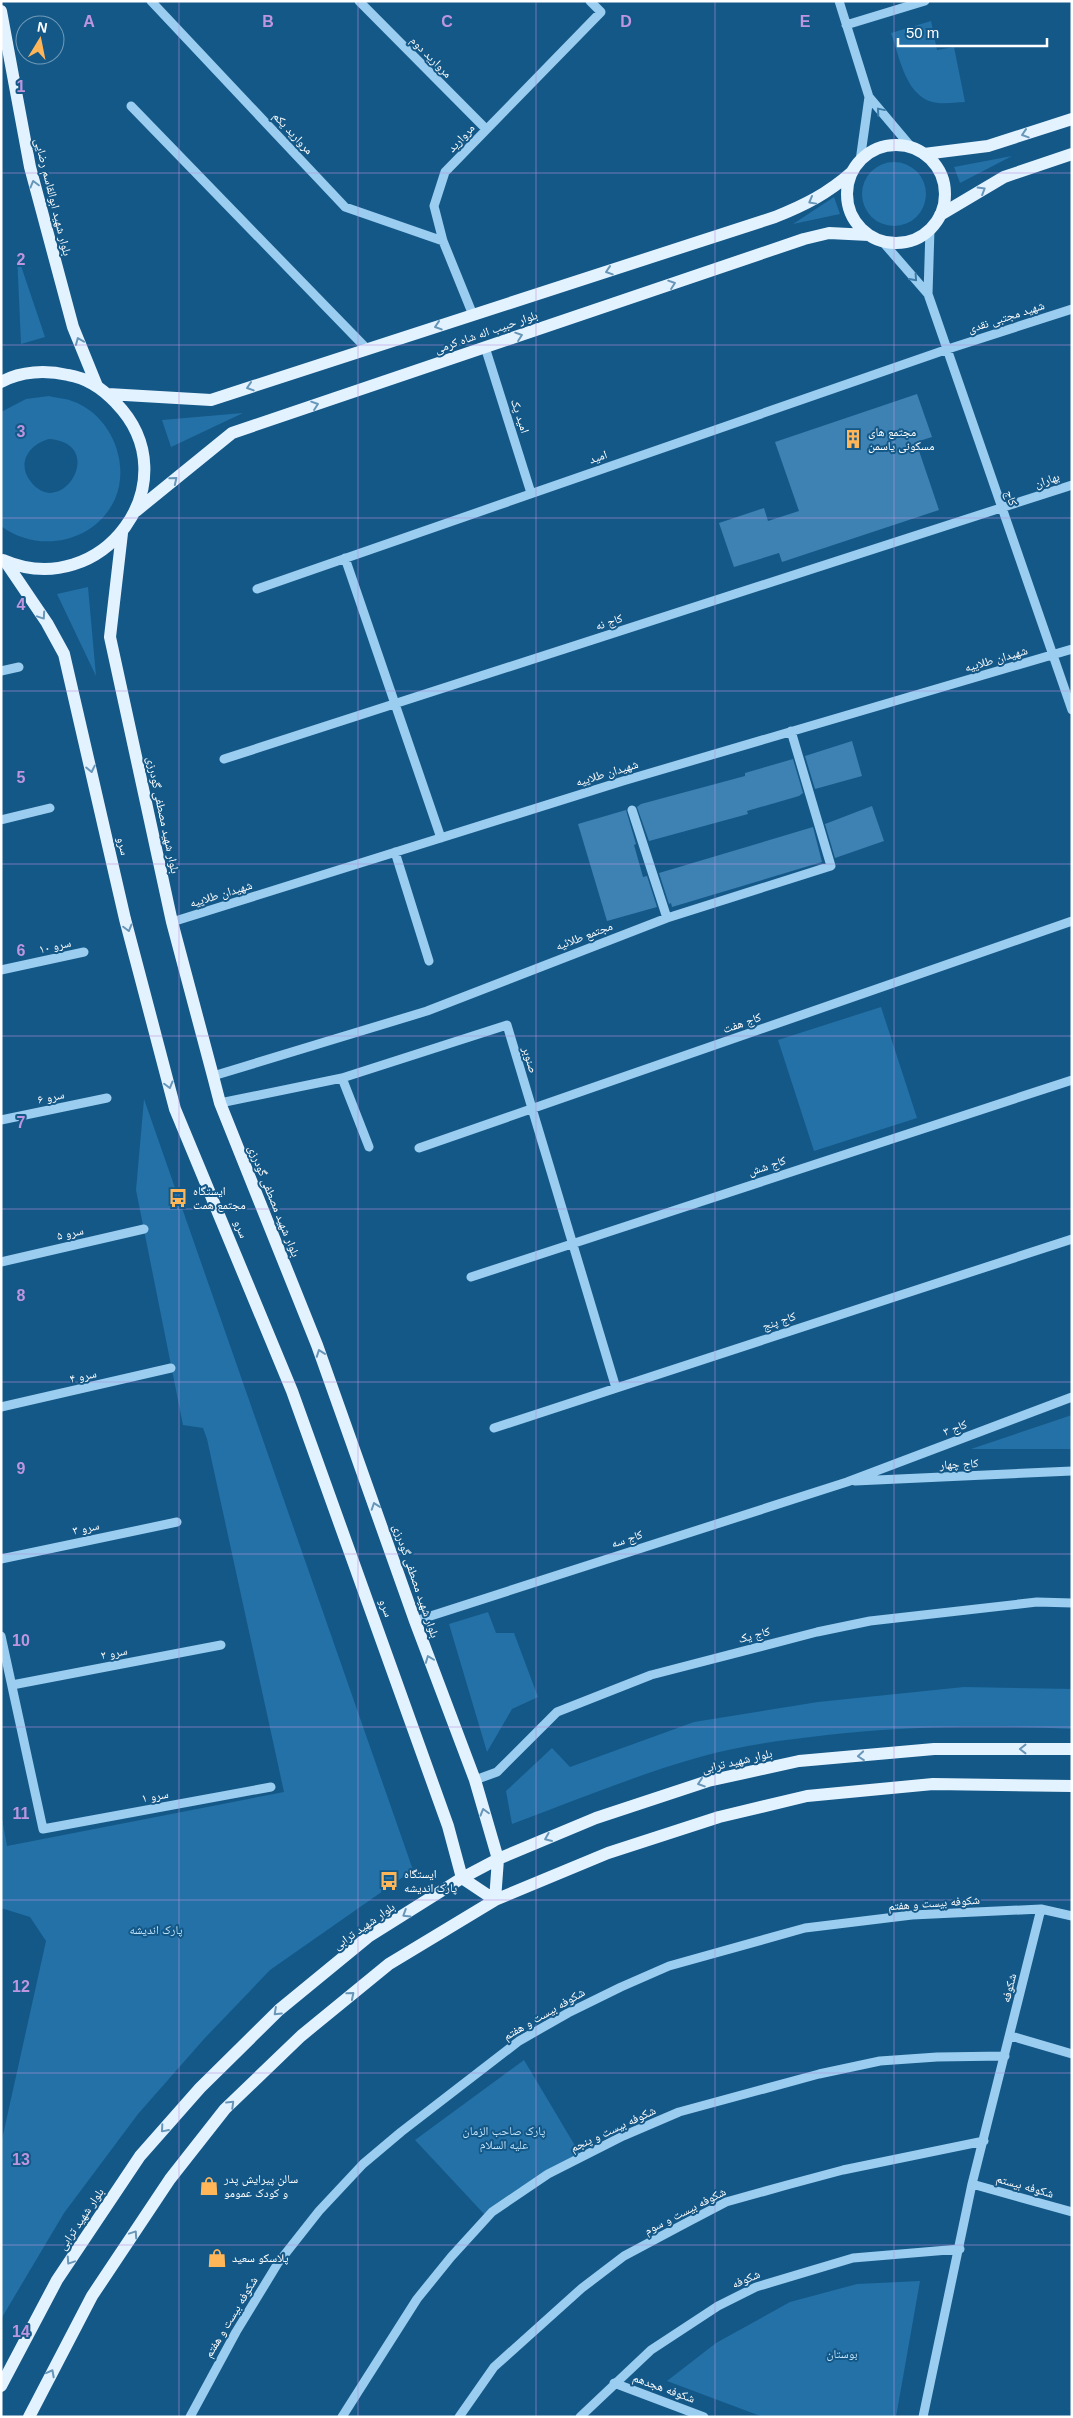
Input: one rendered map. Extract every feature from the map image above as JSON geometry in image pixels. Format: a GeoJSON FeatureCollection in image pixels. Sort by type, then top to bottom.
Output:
{"type":"FeatureCollection","features":[{"type":"Feature","properties":{"kind":"main road","name":"بلوار شهید ابوالقاسم رضایی"},"geometry":{"type":"LineString","coordinates":[[1,11],[30,166],[73,326],[97,386]]}},
{"type":"Feature","properties":{"kind":"main road"},"geometry":{"type":"LineString","coordinates":[[924,154],[988,146],[1072,119]]}},
{"type":"Feature","properties":{"kind":"main road"},"geometry":{"type":"LineString","coordinates":[[884,147],[912,148],[924,154],[941,175],[944,188],[944,202],[940,215],[930,229],[910,241],[896,243],[882,241],[869,235],[858,226],[850,214],[847,200],[847,186],[852,172],[860,160],[871,152],[884,147]]}},
{"type":"Feature","properties":{"kind":"main road"},"geometry":{"type":"LineString","coordinates":[[940,215],[1004,177],[1072,154]]}},
{"type":"Feature","properties":{"kind":"main road","name":"بلوار حبیب اله شاه کرمی"},"geometry":{"type":"LineString","coordinates":[[108,394],[211,400],[774,217],[804,206],[830,191],[852,172]]}},
{"type":"Feature","properties":{"kind":"main road","name":"بلوار حبیب اله شاه کرمی"},"geometry":{"type":"LineString","coordinates":[[136,511],[232,433],[804,239],[829,233],[869,235]]}},
{"type":"Feature","properties":{"kind":"main road"},"geometry":{"type":"LineString","coordinates":[[1,382],[30,373],[53,372],[76,376],[97,386],[126,412],[140,444],[144,460],[143,486],[136,511],[122,533],[104,550],[81,563],[56,569],[30,568],[3,560]]}},
{"type":"Feature","properties":{"kind":"main road","name":"بلوار شهید مصطفی گودرزی"},"geometry":{"type":"LineString","coordinates":[[122,533],[110,637],[172,922],[220,1103],[318,1345],[415,1621],[475,1780],[498,1859]]}},
{"type":"Feature","properties":{"kind":"main road","name":"سرو"},"geometry":{"type":"LineString","coordinates":[[3,560],[47,623],[64,654],[126,919],[175,1109],[228,1234],[320,1464],[448,1826],[462,1878]]}},
{"type":"Feature","properties":{"kind":"main road","name":"بلوار شهید ترابی"},"geometry":{"type":"LineString","coordinates":[[1,2386],[57,2280],[140,2156],[200,2088],[279,2010],[368,1937],[462,1878],[498,1859],[596,1818],[708,1781],[799,1762],[934,1749],[1072,1749]]}},
{"type":"Feature","properties":{"kind":"main road"},"geometry":{"type":"LineString","coordinates":[[29,2417],[92,2296],[170,2179],[225,2109],[302,2036],[389,1964],[494,1900],[608,1853],[719,1817],[806,1796],[933,1784],[1072,1786]]}},
{"type":"Feature","properties":{"kind":"main road"},"geometry":{"type":"LineString","coordinates":[[494,1900],[498,1859]]}},
{"type":"Feature","properties":{"kind":"main road"},"geometry":{"type":"LineString","coordinates":[[462,1878],[494,1900]]}},
{"type":"Feature","properties":{"kind":"street","name":"مروارید یکم"},"geometry":{"type":"LineString","coordinates":[[151,1],[345,207],[443,241]]}},
{"type":"Feature","properties":{"kind":"street","name":"مروارید دوم"},"geometry":{"type":"LineString","coordinates":[[359,1],[486,129]]}},
{"type":"Feature","properties":{"kind":"street","name":"مروارید"},"geometry":{"type":"LineString","coordinates":[[472,316],[443,241],[434,206],[446,172],[600,12],[590,1]]}},
{"type":"Feature","properties":{"kind":"street"},"geometry":{"type":"LineString","coordinates":[[839,1],[869,97],[912,148]]}},
{"type":"Feature","properties":{"kind":"street"},"geometry":{"type":"LineString","coordinates":[[846,25],[925,1]]}},
{"type":"Feature","properties":{"kind":"street"},"geometry":{"type":"LineString","coordinates":[[860,160],[869,97]]}},
{"type":"Feature","properties":{"kind":"street"},"geometry":{"type":"LineString","coordinates":[[131,106],[367,349]]}},
{"type":"Feature","properties":{"kind":"street","name":"کاج"},"geometry":{"type":"LineString","coordinates":[[928,294],[930,229]]}},
{"type":"Feature","properties":{"kind":"street","name":"کاج"},"geometry":{"type":"LineString","coordinates":[[882,241],[928,294],[1072,710]]}},
{"type":"Feature","properties":{"kind":"street","name":"شهید مجتبی نقدی"},"geometry":{"type":"LineString","coordinates":[[948,350],[1072,309]]}},
{"type":"Feature","properties":{"kind":"street","name":"امید یک"},"geometry":{"type":"LineString","coordinates":[[485,347],[531,493]]}},
{"type":"Feature","properties":{"kind":"street","name":"امید"},"geometry":{"type":"LineString","coordinates":[[257,589],[948,350]]}},
{"type":"Feature","properties":{"kind":"street","name":"بهاران"},"geometry":{"type":"LineString","coordinates":[[1002,509],[1072,484]]}},
{"type":"Feature","properties":{"kind":"street","name":"کاج نه"},"geometry":{"type":"LineString","coordinates":[[224,759],[1002,509]]}},
{"type":"Feature","properties":{"kind":"street"},"geometry":{"type":"LineString","coordinates":[[345,558],[440,838]]}},
{"type":"Feature","properties":{"kind":"street","name":"شهیدان طلاییه"},"geometry":{"type":"LineString","coordinates":[[172,922],[791,731],[1072,649]]}},
{"type":"Feature","properties":{"kind":"street"},"geometry":{"type":"LineString","coordinates":[[1,671],[19,667]]}},
{"type":"Feature","properties":{"kind":"street","name":"مجتمع طلائیه"},"geometry":{"type":"LineString","coordinates":[[213,1076],[427,1012],[667,918],[830,866],[791,731]]}},
{"type":"Feature","properties":{"kind":"street"},"geometry":{"type":"LineString","coordinates":[[1,820],[50,808]]}},
{"type":"Feature","properties":{"kind":"street"},"geometry":{"type":"LineString","coordinates":[[632,810],[667,918]]}},
{"type":"Feature","properties":{"kind":"street"},"geometry":{"type":"LineString","coordinates":[[395,852],[429,961]]}},
{"type":"Feature","properties":{"kind":"street","name":"کاج هفت"},"geometry":{"type":"LineString","coordinates":[[419,1148],[1072,921]]}},
{"type":"Feature","properties":{"kind":"street","name":"سرو ۱۰"},"geometry":{"type":"LineString","coordinates":[[1,970],[84,952]]}},
{"type":"Feature","properties":{"kind":"street","name":"صنوبر"},"geometry":{"type":"LineString","coordinates":[[220,1103],[342,1078],[507,1025],[616,1388]]}},
{"type":"Feature","properties":{"kind":"street"},"geometry":{"type":"LineString","coordinates":[[342,1078],[368,1147]]}},
{"type":"Feature","properties":{"kind":"street","name":"کاج شش"},"geometry":{"type":"LineString","coordinates":[[471,1278],[573,1242],[1072,1080]]}},
{"type":"Feature","properties":{"kind":"street","name":"سرو ۶"},"geometry":{"type":"LineString","coordinates":[[1,1120],[107,1098]]}},
{"type":"Feature","properties":{"kind":"street","name":"سرو ۵"},"geometry":{"type":"LineString","coordinates":[[1,1262],[144,1228]]}},
{"type":"Feature","properties":{"kind":"street","name":"کاج پنج"},"geometry":{"type":"LineString","coordinates":[[494,1428],[1072,1239]]}},
{"type":"Feature","properties":{"kind":"street","name":"سرو ۴"},"geometry":{"type":"LineString","coordinates":[[1,1407],[171,1368]]}},
{"type":"Feature","properties":{"kind":"street","name":"کاج ۳"},"geometry":{"type":"LineString","coordinates":[[847,1482],[1072,1397]]}},
{"type":"Feature","properties":{"kind":"street","name":"کاج چهار"},"geometry":{"type":"LineString","coordinates":[[847,1482],[1072,1471]]}},
{"type":"Feature","properties":{"kind":"street","name":"کاج سه"},"geometry":{"type":"LineString","coordinates":[[415,1621],[847,1482]]}},
{"type":"Feature","properties":{"kind":"street","name":"سرو ۳"},"geometry":{"type":"LineString","coordinates":[[1,1559],[176,1522]]}},
{"type":"Feature","properties":{"kind":"street","name":"کاج یک"},"geometry":{"type":"LineString","coordinates":[[475,1780],[496,1772],[557,1712],[651,1676],[817,1632],[870,1621],[1037,1602],[1072,1603]]}},
{"type":"Feature","properties":{"kind":"street"},"geometry":{"type":"LineString","coordinates":[[1,1636],[12,1685]]}},
{"type":"Feature","properties":{"kind":"street","name":"سرو ۲"},"geometry":{"type":"LineString","coordinates":[[12,1685],[221,1646]]}},
{"type":"Feature","properties":{"kind":"street","name":"سرو ۱"},"geometry":{"type":"LineString","coordinates":[[12,1685],[43,1829],[271,1787]]}},
{"type":"Feature","properties":{"kind":"street","name":"شکوفه بیست و هفتم"},"geometry":{"type":"LineString","coordinates":[[190,2417],[236,2332],[278,2263],[319,2211],[363,2164],[385,2144],[519,2041],[586,2004],[669,1966],[805,1928],[912,1915],[1042,1909],[1072,1916]]}},
{"type":"Feature","properties":{"kind":"street","name":"شکوفه"},"geometry":{"type":"LineString","coordinates":[[923,2417],[960,2249],[972,2184],[1042,1909]]}},
{"type":"Feature","properties":{"kind":"street"},"geometry":{"type":"LineString","coordinates":[[1011,2036],[1072,2054]]}},
{"type":"Feature","properties":{"kind":"street","name":"شکوفه بیست و پنجم"},"geometry":{"type":"LineString","coordinates":[[342,2417],[417,2299],[451,2257],[492,2212],[548,2174],[623,2136],[679,2112],[819,2074],[880,2061],[937,2057],[1005,2056]]}},
{"type":"Feature","properties":{"kind":"street","name":"شکوفه بیست و سوم"},"geometry":{"type":"LineString","coordinates":[[459,2417],[494,2367],[582,2288],[624,2256],[726,2202],[843,2170],[984,2141]]}},
{"type":"Feature","properties":{"kind":"street","name":"شکوفه بیستم"},"geometry":{"type":"LineString","coordinates":[[972,2184],[1072,2212]]}},
{"type":"Feature","properties":{"kind":"street","name":"شکوفه"},"geometry":{"type":"LineString","coordinates":[[580,2417],[651,2350],[718,2306],[756,2287],[853,2258],[960,2249]]}},
{"type":"Feature","properties":{"kind":"street","name":"شکوفه هجدهم"},"geometry":{"type":"LineString","coordinates":[[614,2383],[704,2417]]}},
{"type":"Feature","properties":{"kind":"green space"},"geometry":{"type":"Polygon","coordinates":[[[931,21],[937,50],[954,47],[965,102],[938,103],[927,100],[911,86],[901,65],[891,33],[931,21]]]}},
{"type":"Feature","properties":{"kind":"green space"},"geometry":{"type":"Polygon","coordinates":[[[1012,156],[960,183],[954,167],[1012,156]]]}},
{"type":"Feature","properties":{"kind":"green space"},"geometry":{"type":"Polygon","coordinates":[[[894,162],[912,168],[920,176],[926,194],[920,212],[912,220],[894,226],[876,220],[868,212],[862,194],[868,176],[876,168],[894,162]]]}},
{"type":"Feature","properties":{"kind":"green space"},"geometry":{"type":"Polygon","coordinates":[[[834,197],[840,214],[793,224],[834,197]]]}},
{"type":"Feature","properties":{"kind":"green space"},"geometry":{"type":"Polygon","coordinates":[[[17,254],[45,337],[21,344],[17,254]]]}},
{"type":"Feature","properties":{"kind":"green space"},"geometry":{"type":"Polygon","coordinates":[[[49,396],[69,400],[85,407],[107,428],[114,441],[118,455],[119,485],[115,499],[106,514],[94,526],[64,540],[32,540],[16,535],[1,526],[1,412],[26,399],[49,396]],[[49,439],[36,445],[27,456],[25,468],[27,475],[31,482],[43,492],[55,492],[66,487],[74,477],[77,465],[75,453],[66,444],[49,439]]]}},
{"type":"Feature","properties":{"kind":"green space"},"geometry":{"type":"Polygon","coordinates":[[[243,413],[171,447],[162,420],[243,413]]]}},
{"type":"Feature","properties":{"kind":"green space"},"geometry":{"type":"Polygon","coordinates":[[[88,587],[96,676],[57,594],[88,587]]]}},
{"type":"Feature","properties":{"kind":"green space"},"geometry":{"type":"Polygon","coordinates":[[[881,1007],[917,1118],[814,1151],[778,1040],[881,1007]]]}},
{"type":"Feature","properties":{"kind":"green space","name":"پارک اندیشه"},"geometry":{"type":"Polygon","coordinates":[[[144,1099],[413,1870],[270,1970],[204,2039],[138,2114],[64,2213],[1,2319],[1,2144],[46,1941],[30,1917],[1,1908],[1,1813],[7,1846],[284,1792],[207,1439],[203,1428],[183,1425],[136,1190],[144,1099]]]}},
{"type":"Feature","properties":{"kind":"green space"},"geometry":{"type":"Polygon","coordinates":[[[1072,1415],[1072,1449],[971,1449],[1072,1415]]]}},
{"type":"Feature","properties":{"kind":"green space"},"geometry":{"type":"Polygon","coordinates":[[[488,1612],[496,1633],[514,1633],[538,1697],[512,1709],[487,1752],[449,1624],[488,1612]]]}},
{"type":"Feature","properties":{"kind":"green space"},"geometry":{"type":"Polygon","coordinates":[[[964,1687],[1072,1689],[1072,1729],[1011,1727],[918,1728],[857,1732],[763,1743],[731,1749],[676,1764],[512,1824],[506,1791],[552,1748],[570,1767],[694,1722],[818,1702],[964,1687]]]}},
{"type":"Feature","properties":{"kind":"green space","name":"پارک صاحب الزمان علیه السلام"},"geometry":{"type":"Polygon","coordinates":[[[524,2060],[580,2154],[485,2215],[415,2140],[524,2060]]]}},
{"type":"Feature","properties":{"kind":"green space","name":"بوستان"},"geometry":{"type":"Polygon","coordinates":[[[920,2281],[896,2417],[763,2417],[667,2381],[716,2343],[790,2302],[857,2284],[920,2281]]]}},
{"type":"Feature","properties":{"kind":"building"},"geometry":{"type":"Polygon","coordinates":[[[917,394],[932,437],[916,442],[939,510],[782,562],[779,553],[734,567],[719,523],[764,508],[768,521],[799,511],[775,442],[917,394]]]}},
{"type":"Feature","properties":{"kind":"building"},"geometry":{"type":"Polygon","coordinates":[[[852,741],[862,776],[815,789],[805,756],[852,741]]]}},
{"type":"Feature","properties":{"kind":"building"},"geometry":{"type":"Polygon","coordinates":[[[793,759],[803,793],[799,796],[747,811],[748,814],[649,841],[637,807],[641,804],[745,776],[745,773],[793,759]]]}},
{"type":"Feature","properties":{"kind":"building"},"geometry":{"type":"Polygon","coordinates":[[[872,806],[884,841],[835,858],[825,824],[872,806]]]}},
{"type":"Feature","properties":{"kind":"building"},"geometry":{"type":"Polygon","coordinates":[[[626,810],[643,877],[647,876],[657,907],[607,921],[578,824],[626,810]]]}},
{"type":"Feature","properties":{"kind":"building"},"geometry":{"type":"Polygon","coordinates":[[[813,827],[822,862],[672,907],[671,903],[669,904],[659,873],[813,827]]]}},
{"type":"Feature","properties":{"kind":"place","name":"مجتمع های مسکونی یاسمن"},"geometry":{"type":"Point","coordinates":[853,439]}},
{"type":"Feature","properties":{"kind":"place","name":"ایستگاه مجتمع همت"},"geometry":{"type":"Point","coordinates":[178,1198]}},
{"type":"Feature","properties":{"kind":"place","name":"ایستگاه پارک اندیشه"},"geometry":{"type":"Point","coordinates":[389,1881]}},
{"type":"Feature","properties":{"kind":"place","name":"سالن پیرایش پدر و کودک عمومو"},"geometry":{"type":"Point","coordinates":[209,2186]}},
{"type":"Feature","properties":{"kind":"place","name":"پلاسکو سعید"},"geometry":{"type":"Point","coordinates":[217,2258]}}]}
